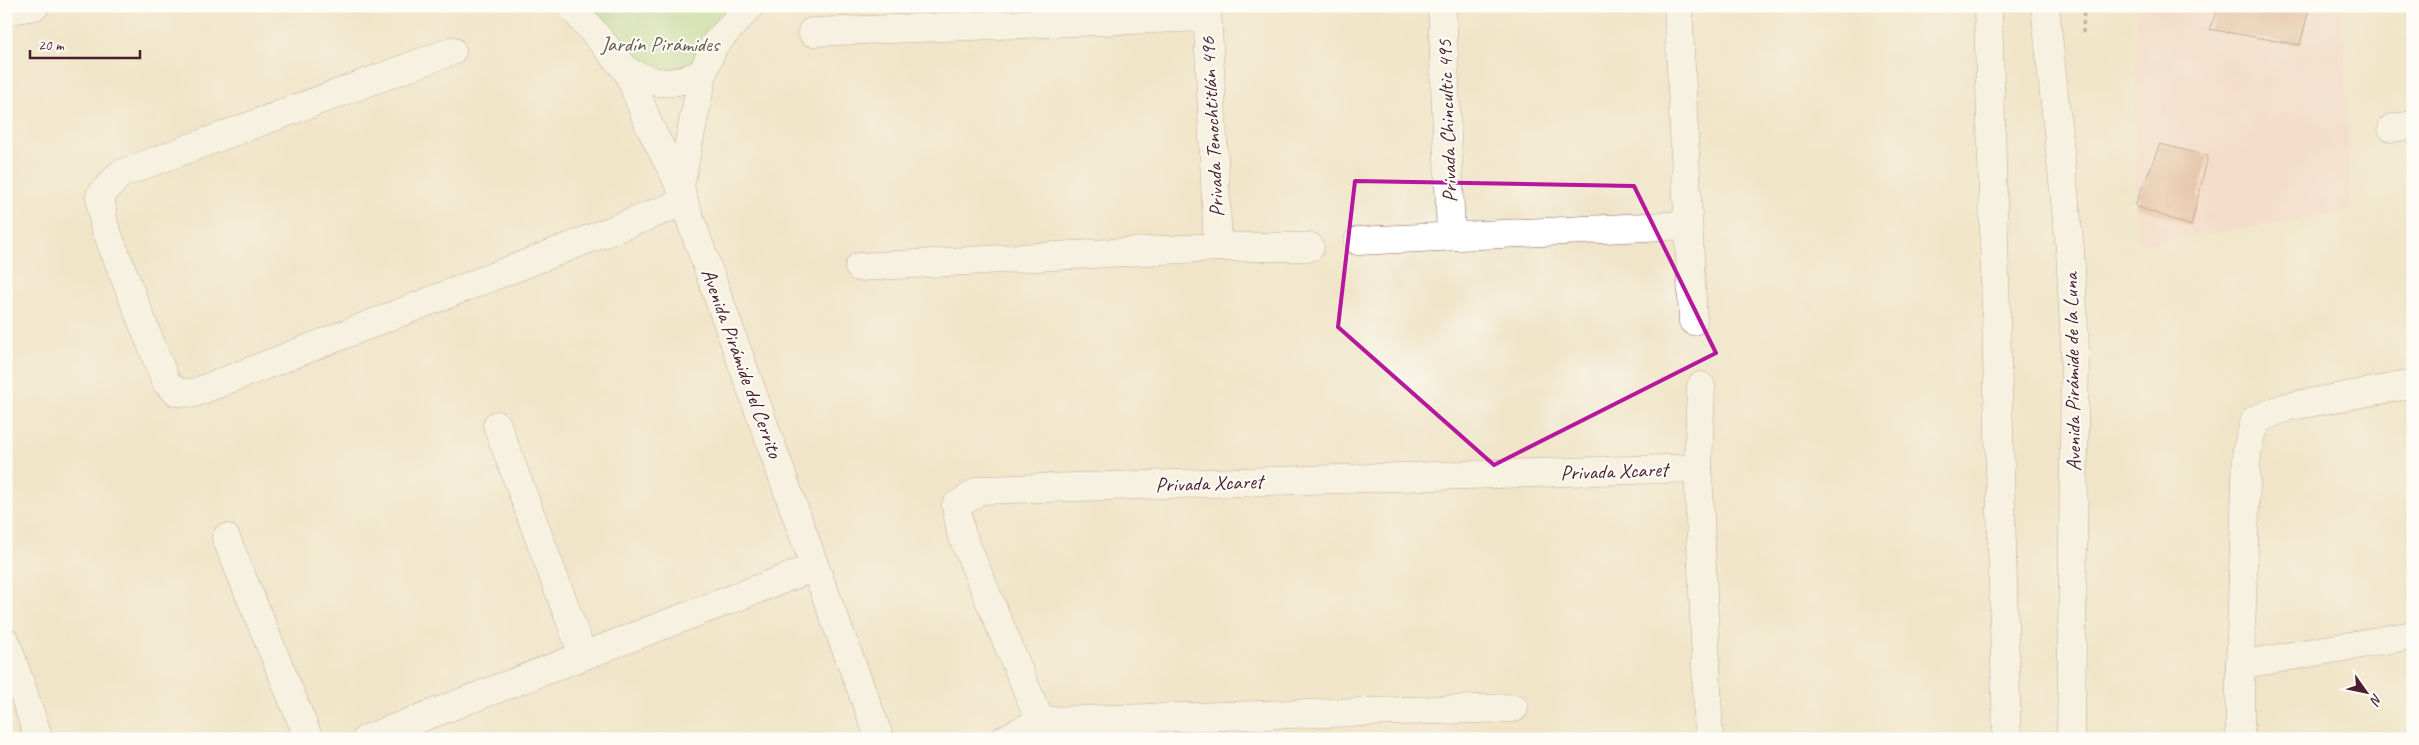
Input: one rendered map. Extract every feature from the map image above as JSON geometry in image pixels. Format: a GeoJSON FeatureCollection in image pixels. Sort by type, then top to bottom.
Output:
{"type":"FeatureCollection","features":[{"type":"Feature","properties":{"kind":"street"},"geometry":{"type":"LineString","coordinates":[[6,11],[35,6]]}},
{"type":"Feature","properties":{"kind":"street","name":"Avenida Pirámide del Cerrito"},"geometry":{"type":"LineString","coordinates":[[571,6],[628,72],[649,125],[682,194],[815,566],[880,739]]}},
{"type":"Feature","properties":{"kind":"street"},"geometry":{"type":"LineString","coordinates":[[452,51],[120,174],[100,196],[104,225],[166,382],[177,392],[194,393],[682,194],[703,73],[714,45],[750,6]]}},
{"type":"Feature","properties":{"kind":"street","name":"Privada Chincultic 495"},"geometry":{"type":"LineString","coordinates":[[1442,6],[1451,235]]}},
{"type":"Feature","properties":{"kind":"street"},"geometry":{"type":"LineString","coordinates":[[1678,6],[1693,321]]}},
{"type":"Feature","properties":{"kind":"street"},"geometry":{"type":"LineString","coordinates":[[1988,6],[2006,739]]}},
{"type":"Feature","properties":{"kind":"street","name":"Avenida Pirámide de la Luna"},"geometry":{"type":"LineString","coordinates":[[2045,6],[2070,250],[2075,349],[2071,739]]}},
{"type":"Feature","properties":{"kind":"street"},"geometry":{"type":"LineString","coordinates":[[812,32],[1207,12]]}},
{"type":"Feature","properties":{"kind":"street","name":"Privada Tenochtitlán 496"},"geometry":{"type":"LineString","coordinates":[[1207,12],[1218,247]]}},
{"type":"Feature","properties":{"kind":"street"},"geometry":{"type":"LineString","coordinates":[[628,72],[655,84],[678,83],[703,73]]}},
{"type":"Feature","properties":{"kind":"street"},"geometry":{"type":"LineString","coordinates":[[1358,241],[1687,225]]}},
{"type":"Feature","properties":{"kind":"street"},"geometry":{"type":"LineString","coordinates":[[859,266],[1218,247],[1310,247]]}},
{"type":"Feature","properties":{"kind":"street"},"geometry":{"type":"LineString","coordinates":[[2240,739],[2240,665],[2247,449],[2255,420],[2286,407],[2413,384]]}},
{"type":"Feature","properties":{"kind":"street"},"geometry":{"type":"LineString","coordinates":[[1702,386],[1698,468],[1709,739]]}},
{"type":"Feature","properties":{"kind":"street"},"geometry":{"type":"LineString","coordinates":[[497,425],[584,656]]}},
{"type":"Feature","properties":{"kind":"street","name":"Privada Xcaret"},"geometry":{"type":"LineString","coordinates":[[1040,720],[962,534],[956,506],[980,490],[1698,468]]}},
{"type":"Feature","properties":{"kind":"street"},"geometry":{"type":"LineString","coordinates":[[226,538],[309,739]]}},
{"type":"Feature","properties":{"kind":"street"},"geometry":{"type":"LineString","coordinates":[[366,739],[815,566]]}},
{"type":"Feature","properties":{"kind":"street"},"geometry":{"type":"LineString","coordinates":[[2240,665],[2413,635]]}},
{"type":"Feature","properties":{"kind":"street"},"geometry":{"type":"LineString","coordinates":[[6,642],[39,739]]}},
{"type":"Feature","properties":{"kind":"street"},"geometry":{"type":"LineString","coordinates":[[1005,739],[1040,720],[1514,708]]}},
{"type":"Feature","properties":{"kind":"highlighted area"},"geometry":{"type":"Polygon","coordinates":[[[1355,181],[1634,186],[1716,353],[1494,465],[1338,327],[1355,181]]]}},
{"type":"Feature","properties":{"kind":"shaded area"},"geometry":{"type":"Polygon","coordinates":[[[2136,6],[2343,6],[2351,212],[2139,244],[2136,214],[2136,6]]]}},
{"type":"Feature","properties":{"kind":"green space","name":"Jardín Pirámides"},"geometry":{"type":"Polygon","coordinates":[[[571,6],[750,6],[703,73],[655,84],[571,6]]]}},
{"type":"Feature","properties":{"kind":"building"},"geometry":{"type":"Polygon","coordinates":[[[2220,6],[2292,6],[2309,9],[2300,45],[2209,29],[2220,6]]]}},
{"type":"Feature","properties":{"kind":"building"},"geometry":{"type":"Polygon","coordinates":[[[2160,144],[2208,156],[2191,226],[2135,206],[2160,144]]]}}]}
